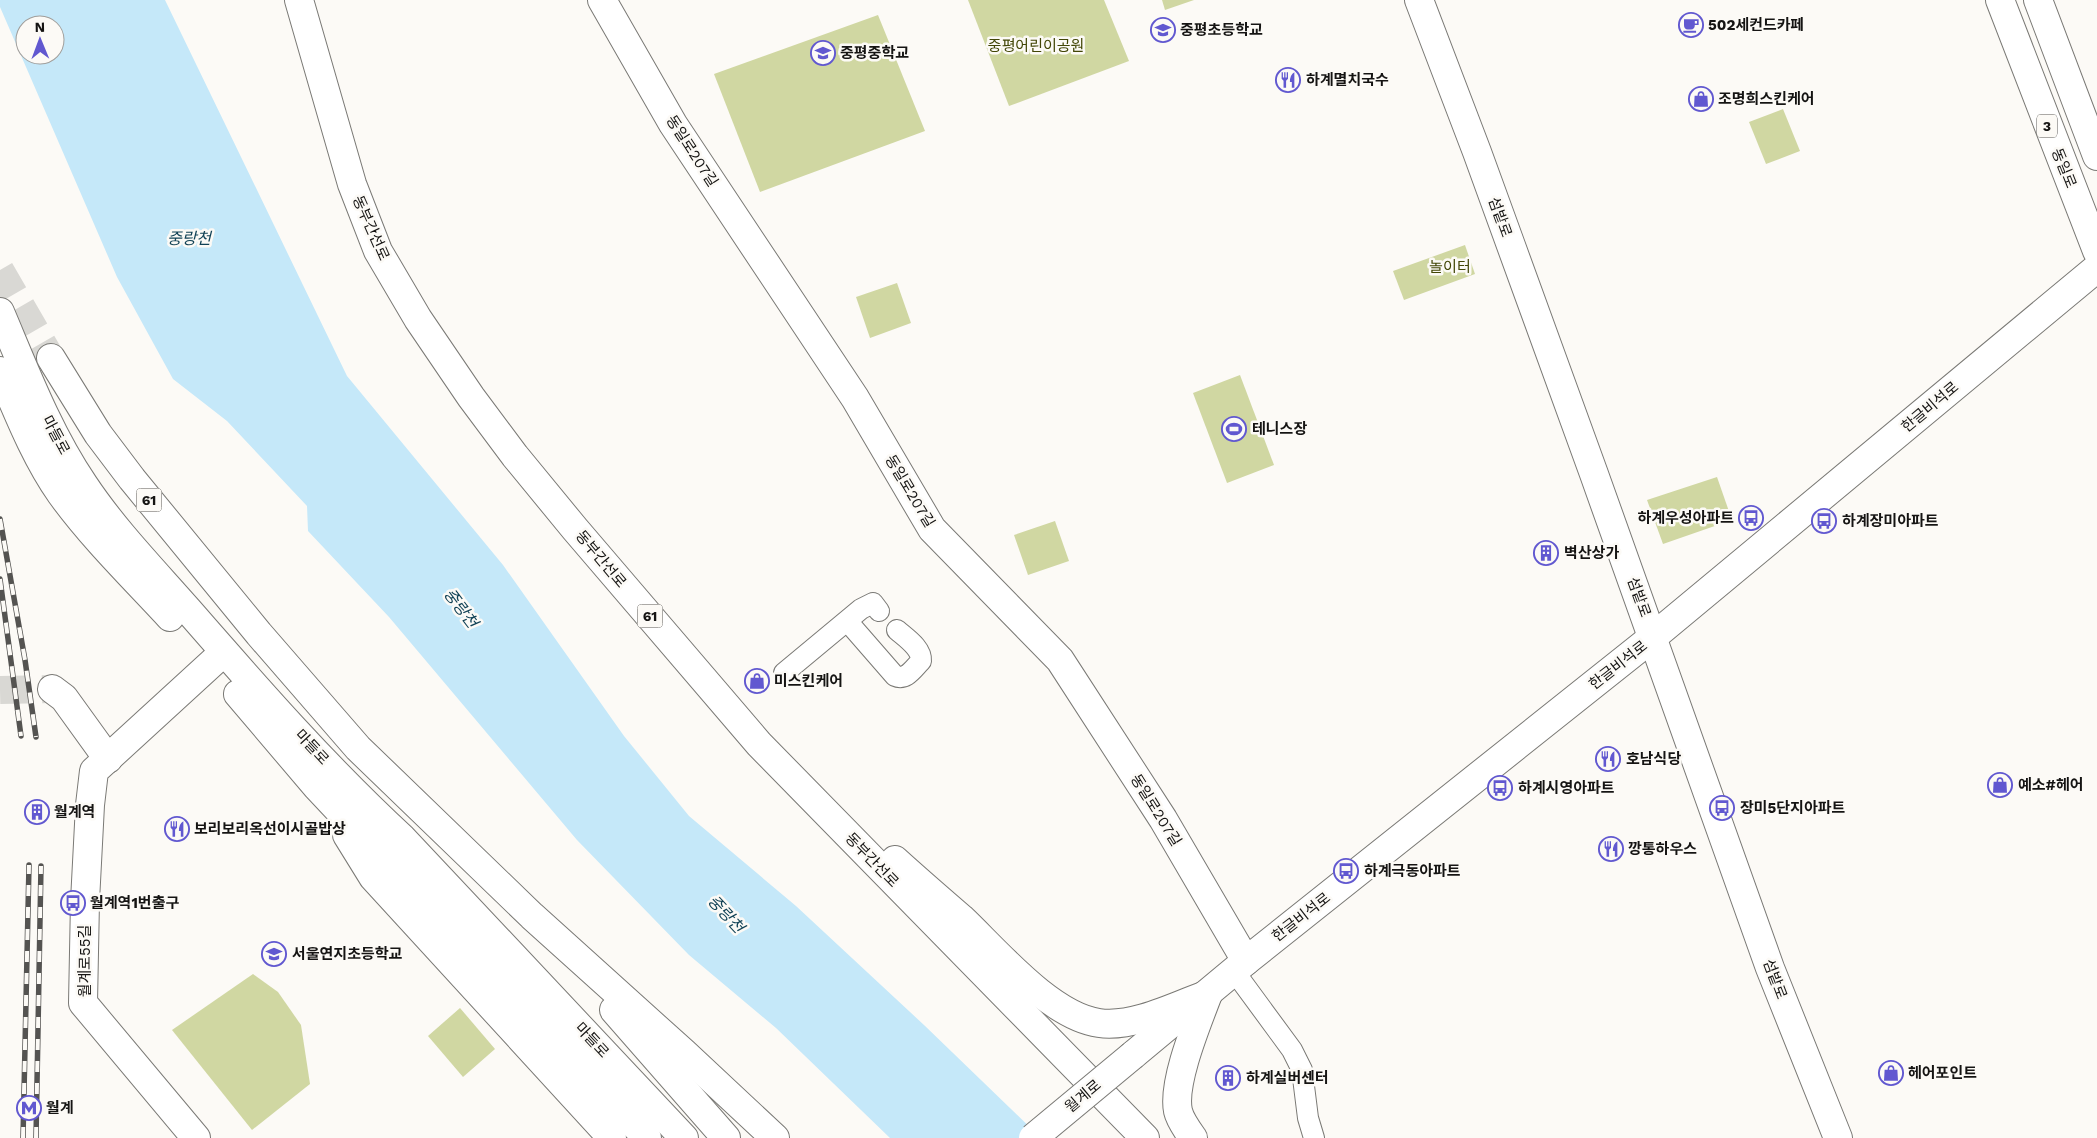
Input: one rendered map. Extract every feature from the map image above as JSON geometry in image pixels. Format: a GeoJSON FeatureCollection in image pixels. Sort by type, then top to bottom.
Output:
{"type":"FeatureCollection","features":[{"type":"Feature","properties":{"kind":"main road","name":"동부간선로"},"geometry":{"type":"LineString","coordinates":[[299,0],[352,184],[378,251],[418,319],[471,397],[515,456],[758,744],[1145,1138]]}},
{"type":"Feature","properties":{"kind":"main road","name":"동일로207길"},"geometry":{"type":"LineString","coordinates":[[602,0],[673,124],[855,398],[932,529],[1060,660],[1163,819],[1240,966]]}},
{"type":"Feature","properties":{"kind":"main road","name":"섬밭로"},"geometry":{"type":"LineString","coordinates":[[1418,0],[1477,152],[1653,637],[1770,968],[1838,1138]]}},
{"type":"Feature","properties":{"kind":"main road","name":"동일로"},"geometry":{"type":"LineString","coordinates":[[2000,0],[2097,251]]}},
{"type":"Feature","properties":{"kind":"main road","name":"3"},"geometry":{"type":"LineString","coordinates":[[2038,0],[2097,156]]}},
{"type":"Feature","properties":{"kind":"main road","name":"한글비석로"},"geometry":{"type":"LineString","coordinates":[[1133,1055],[1240,966],[1653,637],[2097,268]]}},
{"type":"Feature","properties":{"kind":"main road","name":"마들로"},"geometry":{"type":"LineString","coordinates":[[0,312],[44,413],[83,484],[105,515],[317,787],[647,1138]]}},
{"type":"Feature","properties":{"kind":"main road","name":"61"},"geometry":{"type":"LineString","coordinates":[[51,358],[98,434],[126,472],[259,634],[358,748],[532,916],[775,1138]]}},
{"type":"Feature","properties":{"kind":"main road","name":"마들로"},"geometry":{"type":"LineString","coordinates":[[0,371],[40,459],[61,494],[110,552],[402,838],[684,1138]]}},
{"type":"Feature","properties":{"kind":"main road","name":"월계로55길"},"geometry":{"type":"LineString","coordinates":[[196,1138],[83,1003],[90,805],[94,770],[217,657]]}},
{"type":"Feature","properties":{"kind":"main road"},"geometry":{"type":"LineString","coordinates":[[52,689],[64,698],[108,759]]}},
{"type":"Feature","properties":{"kind":"main road"},"geometry":{"type":"LineString","coordinates":[[758,744],[814,785],[1036,990],[1072,1016],[1099,1024],[1129,1022],[1208,994]]}},
{"type":"Feature","properties":{"kind":"main road"},"geometry":{"type":"LineString","coordinates":[[317,787],[373,877],[612,1138]]}},
{"type":"Feature","properties":{"kind":"main road"},"geometry":{"type":"LineString","coordinates":[[532,916],[726,1138]]}},
{"type":"Feature","properties":{"kind":"main road"},"geometry":{"type":"LineString","coordinates":[[1770,968],[1769,996],[1826,1138]]}},
{"type":"Feature","properties":{"kind":"main road"},"geometry":{"type":"LineString","coordinates":[[1770,968],[1788,981],[1849,1138]]}},
{"type":"Feature","properties":{"kind":"main road"},"geometry":{"type":"LineString","coordinates":[[1193,1138],[1178,1111],[1178,1092],[1191,1040],[1208,994]]}},
{"type":"Feature","properties":{"kind":"main road"},"geometry":{"type":"LineString","coordinates":[[684,1053],[709,1090],[759,1138]]}},
{"type":"Feature","properties":{"kind":"main road","name":"월계로"},"geometry":{"type":"LineString","coordinates":[[1033,1138],[1133,1055]]}},
{"type":"Feature","properties":{"kind":"street"},"geometry":{"type":"LineString","coordinates":[[784,673],[848,622],[861,609],[871,603],[879,611]]}},
{"type":"Feature","properties":{"kind":"street"},"geometry":{"type":"LineString","coordinates":[[848,622],[895,676],[900,678],[906,677],[921,661],[922,656],[896,630]]}},
{"type":"Feature","properties":{"kind":"street"},"geometry":{"type":"LineString","coordinates":[[1240,966],[1292,1050],[1302,1070],[1308,1118],[1314,1138]]}},
{"type":"Feature","properties":{"kind":"green space","name":"중평어린이공원"},"geometry":{"type":"Polygon","coordinates":[[[968,0],[1104,0],[1129,61],[1009,106],[968,0]]]}},
{"type":"Feature","properties":{"kind":"green space"},"geometry":{"type":"Polygon","coordinates":[[[1162,0],[1194,0],[1165,10],[1162,0]]]}},
{"type":"Feature","properties":{"kind":"green space"},"geometry":{"type":"Polygon","coordinates":[[[878,15],[925,131],[760,192],[714,74],[878,15]]]}},
{"type":"Feature","properties":{"kind":"green space"},"geometry":{"type":"Polygon","coordinates":[[[1783,109],[1800,151],[1766,164],[1749,122],[1783,109]]]}},
{"type":"Feature","properties":{"kind":"green space","name":"놀이터"},"geometry":{"type":"Polygon","coordinates":[[[1465,245],[1475,274],[1404,300],[1393,271],[1465,245]]]}},
{"type":"Feature","properties":{"kind":"green space"},"geometry":{"type":"Polygon","coordinates":[[[897,283],[911,323],[870,338],[856,297],[897,283]]]}},
{"type":"Feature","properties":{"kind":"green space","name":"테니스장"},"geometry":{"type":"Polygon","coordinates":[[[1240,375],[1274,465],[1227,483],[1193,393],[1240,375]]]}},
{"type":"Feature","properties":{"kind":"green space"},"geometry":{"type":"Polygon","coordinates":[[[1717,477],[1732,520],[1663,544],[1647,500],[1717,477]]]}},
{"type":"Feature","properties":{"kind":"green space"},"geometry":{"type":"Polygon","coordinates":[[[1055,521],[1069,561],[1028,575],[1014,535],[1055,521]]]}},
{"type":"Feature","properties":{"kind":"green space"},"geometry":{"type":"Polygon","coordinates":[[[253,974],[278,992],[301,1025],[310,1084],[252,1130],[172,1030],[253,974]]]}},
{"type":"Feature","properties":{"kind":"green space"},"geometry":{"type":"Polygon","coordinates":[[[460,1008],[495,1049],[463,1077],[428,1036],[460,1008]]]}},
{"type":"Feature","properties":{"kind":"water","name":"중랑천"},"geometry":{"type":"Polygon","coordinates":[[[0,0],[165,0],[347,376],[503,565],[624,736],[689,816],[796,906],[924,1025],[1041,1138],[890,1138],[776,1028],[689,955],[577,840],[389,617],[308,531],[307,506],[227,421],[173,379],[117,277],[25,65],[65,65],[65,15],[15,15],[15,42],[0,7],[0,0]]]}},
{"type":"Feature","properties":{"kind":"tunnel"},"geometry":{"type":"LineString","coordinates":[[0,270],[51,358]]}},
{"type":"Feature","properties":{"kind":"tunnel"},"geometry":{"type":"LineString","coordinates":[[0,690],[52,689]]}},
{"type":"Feature","properties":{"kind":"railway"},"geometry":{"type":"LineString","coordinates":[[0,519],[25,660],[36,737]]}},
{"type":"Feature","properties":{"kind":"railway"},"geometry":{"type":"LineString","coordinates":[[0,579],[21,736]]}},
{"type":"Feature","properties":{"kind":"railway"},"geometry":{"type":"LineString","coordinates":[[23,1138],[29,865]]}},
{"type":"Feature","properties":{"kind":"railway"},"geometry":{"type":"LineString","coordinates":[[36,1138],[41,866]]}},
{"type":"Feature","properties":{"kind":"place","name":"502세컨드카페"},"geometry":{"type":"Point","coordinates":[1691,25]}},
{"type":"Feature","properties":{"kind":"place","name":"중평초등학교"},"geometry":{"type":"Point","coordinates":[1163,30]}},
{"type":"Feature","properties":{"kind":"place","name":"중평중학교"},"geometry":{"type":"Point","coordinates":[823,53]}},
{"type":"Feature","properties":{"kind":"place","name":"하계멸치국수"},"geometry":{"type":"Point","coordinates":[1288,80]}},
{"type":"Feature","properties":{"kind":"place","name":"조명희스킨케어"},"geometry":{"type":"Point","coordinates":[1701,99]}},
{"type":"Feature","properties":{"kind":"place","name":"테니스장"},"geometry":{"type":"Point","coordinates":[1234,429]}},
{"type":"Feature","properties":{"kind":"place","name":"하계우성아파트"},"geometry":{"type":"Point","coordinates":[1751,518]}},
{"type":"Feature","properties":{"kind":"place","name":"하계장미아파트"},"geometry":{"type":"Point","coordinates":[1824,521]}},
{"type":"Feature","properties":{"kind":"place","name":"벽산상가"},"geometry":{"type":"Point","coordinates":[1546,553]}},
{"type":"Feature","properties":{"kind":"place","name":"미스킨케어"},"geometry":{"type":"Point","coordinates":[757,681]}},
{"type":"Feature","properties":{"kind":"place","name":"호남식당"},"geometry":{"type":"Point","coordinates":[1608,759]}},
{"type":"Feature","properties":{"kind":"place","name":"예소#헤어"},"geometry":{"type":"Point","coordinates":[2000,785]}},
{"type":"Feature","properties":{"kind":"place","name":"하계시영아파트"},"geometry":{"type":"Point","coordinates":[1500,788]}},
{"type":"Feature","properties":{"kind":"place","name":"장미5단지아파트"},"geometry":{"type":"Point","coordinates":[1722,808]}},
{"type":"Feature","properties":{"kind":"place","name":"월계역"},"geometry":{"type":"Point","coordinates":[37,812]}},
{"type":"Feature","properties":{"kind":"place","name":"보리보리옥선이시골밥상"},"geometry":{"type":"Point","coordinates":[177,829]}},
{"type":"Feature","properties":{"kind":"place","name":"깡통하우스"},"geometry":{"type":"Point","coordinates":[1611,849]}},
{"type":"Feature","properties":{"kind":"place","name":"하계극동아파트"},"geometry":{"type":"Point","coordinates":[1346,871]}},
{"type":"Feature","properties":{"kind":"place","name":"월계역1번출구"},"geometry":{"type":"Point","coordinates":[73,903]}},
{"type":"Feature","properties":{"kind":"place","name":"서울연지초등학교"},"geometry":{"type":"Point","coordinates":[274,954]}},
{"type":"Feature","properties":{"kind":"place","name":"헤어포인트"},"geometry":{"type":"Point","coordinates":[1891,1073]}},
{"type":"Feature","properties":{"kind":"place","name":"하계실버센터"},"geometry":{"type":"Point","coordinates":[1228,1078]}},
{"type":"Feature","properties":{"kind":"place","name":"월계"},"geometry":{"type":"Point","coordinates":[29,1108]}}]}
